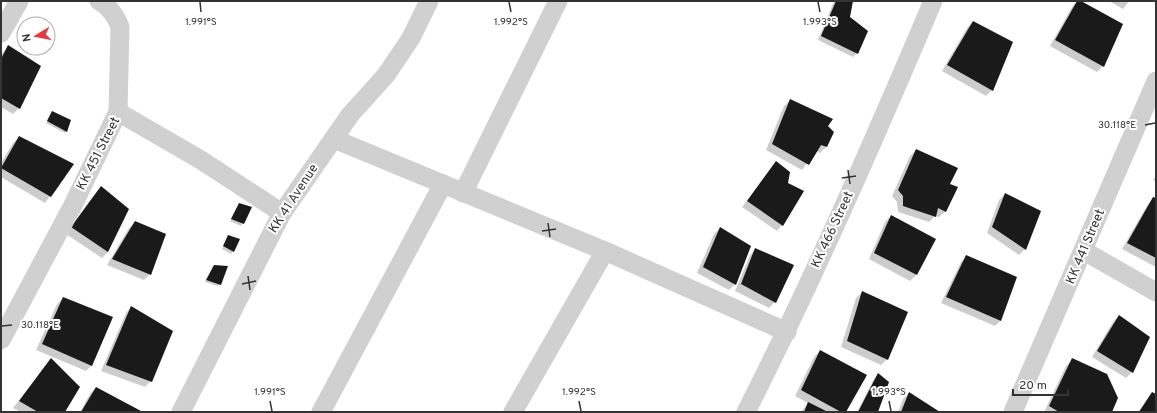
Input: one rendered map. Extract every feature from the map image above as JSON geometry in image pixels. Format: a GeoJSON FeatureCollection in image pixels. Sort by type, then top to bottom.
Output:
{"type":"FeatureCollection","features":[{"type":"Feature","properties":{"kind":"street"},"geometry":{"type":"LineString","coordinates":[[1,33],[19,1]]}},
{"type":"Feature","properties":{"kind":"street"},"geometry":{"type":"LineString","coordinates":[[99,1],[106,5],[115,15],[120,26],[118,112]]}},
{"type":"Feature","properties":{"kind":"street","name":"KK 41 Avenue"},"geometry":{"type":"LineString","coordinates":[[181,412],[282,213],[350,115],[386,75],[411,38],[429,1]]}},
{"type":"Feature","properties":{"kind":"street"},"geometry":{"type":"LineString","coordinates":[[463,193],[558,1]]}},
{"type":"Feature","properties":{"kind":"street","name":"KK 466 Street"},"geometry":{"type":"LineString","coordinates":[[746,412],[787,332],[874,140],[933,1]]}},
{"type":"Feature","properties":{"kind":"street","name":"KK 441 Street"},"geometry":{"type":"LineString","coordinates":[[1014,412],[1156,81]]}},
{"type":"Feature","properties":{"kind":"street","name":"KK 451 Street"},"geometry":{"type":"LineString","coordinates":[[1,340],[73,206],[118,112],[201,160],[282,213]]}},
{"type":"Feature","properties":{"kind":"street"},"geometry":{"type":"LineString","coordinates":[[334,139],[606,251],[787,332]]}},
{"type":"Feature","properties":{"kind":"street"},"geometry":{"type":"LineString","coordinates":[[321,412],[442,184]]}},
{"type":"Feature","properties":{"kind":"street"},"geometry":{"type":"LineString","coordinates":[[513,412],[606,251]]}},
{"type":"Feature","properties":{"kind":"street"},"geometry":{"type":"LineString","coordinates":[[1084,251],[1156,292]]}},
{"type":"Feature","properties":{"kind":"building"},"geometry":{"type":"Polygon","coordinates":[[[836,1],[853,1],[850,17],[868,31],[858,54],[821,36],[836,1]]]}},
{"type":"Feature","properties":{"kind":"building"},"geometry":{"type":"Polygon","coordinates":[[[1077,1],[1081,1],[1123,24],[1104,67],[1055,40],[1077,1]]]}},
{"type":"Feature","properties":{"kind":"building"},"geometry":{"type":"Polygon","coordinates":[[[973,21],[1013,42],[993,91],[947,65],[973,21]]]}},
{"type":"Feature","properties":{"kind":"building"},"geometry":{"type":"Polygon","coordinates":[[[8,45],[16,50],[16,56],[25,56],[41,66],[20,109],[1,98],[1,59],[8,45]]]}},
{"type":"Feature","properties":{"kind":"building"},"geometry":{"type":"Polygon","coordinates":[[[790,99],[833,119],[828,126],[834,132],[827,147],[821,145],[809,165],[772,144],[790,99]]]}},
{"type":"Feature","properties":{"kind":"building"},"geometry":{"type":"Polygon","coordinates":[[[52,111],[71,120],[67,132],[47,121],[52,111]]]}},
{"type":"Feature","properties":{"kind":"building"},"geometry":{"type":"Polygon","coordinates":[[[19,136],[74,164],[51,197],[1,168],[19,136]]]}},
{"type":"Feature","properties":{"kind":"building"},"geometry":{"type":"Polygon","coordinates":[[[916,149],[958,168],[950,184],[958,187],[946,212],[938,208],[936,217],[903,206],[903,196],[898,190],[916,149]]]}},
{"type":"Feature","properties":{"kind":"building"},"geometry":{"type":"Polygon","coordinates":[[[776,161],[790,172],[788,183],[804,191],[783,226],[747,201],[776,161]]]}},
{"type":"Feature","properties":{"kind":"building"},"geometry":{"type":"Polygon","coordinates":[[[101,186],[129,209],[108,252],[71,227],[101,186]]]}},
{"type":"Feature","properties":{"kind":"building"},"geometry":{"type":"Polygon","coordinates":[[[1005,193],[1041,211],[1026,250],[992,227],[1005,193]]]}},
{"type":"Feature","properties":{"kind":"building"},"geometry":{"type":"Polygon","coordinates":[[[1153,197],[1156,198],[1156,258],[1127,243],[1153,197]]]}},
{"type":"Feature","properties":{"kind":"building"},"geometry":{"type":"Polygon","coordinates":[[[239,203],[252,207],[244,224],[231,219],[239,203]]]}},
{"type":"Feature","properties":{"kind":"building"},"geometry":{"type":"Polygon","coordinates":[[[891,215],[936,239],[917,275],[874,253],[891,215]]]}},
{"type":"Feature","properties":{"kind":"building"},"geometry":{"type":"Polygon","coordinates":[[[135,221],[166,234],[151,275],[112,259],[135,221]]]}},
{"type":"Feature","properties":{"kind":"building"},"geometry":{"type":"Polygon","coordinates":[[[720,227],[751,246],[736,285],[703,267],[720,227]]]}},
{"type":"Feature","properties":{"kind":"building"},"geometry":{"type":"Polygon","coordinates":[[[228,235],[240,239],[234,252],[223,246],[228,235]]]}},
{"type":"Feature","properties":{"kind":"building"},"geometry":{"type":"Polygon","coordinates":[[[755,248],[794,265],[776,303],[741,284],[755,248]]]}},
{"type":"Feature","properties":{"kind":"building"},"geometry":{"type":"Polygon","coordinates":[[[966,255],[1017,277],[1001,321],[946,297],[966,255]]]}},
{"type":"Feature","properties":{"kind":"building"},"geometry":{"type":"Polygon","coordinates":[[[214,265],[228,266],[221,285],[206,280],[214,265]]]}},
{"type":"Feature","properties":{"kind":"building"},"geometry":{"type":"Polygon","coordinates":[[[862,291],[908,312],[888,360],[847,341],[862,291]]]}},
{"type":"Feature","properties":{"kind":"building"},"geometry":{"type":"Polygon","coordinates":[[[63,297],[113,317],[92,366],[42,344],[63,297]]]}},
{"type":"Feature","properties":{"kind":"building"},"geometry":{"type":"Polygon","coordinates":[[[131,306],[173,331],[152,382],[106,365],[131,306]]]}},
{"type":"Feature","properties":{"kind":"building"},"geometry":{"type":"Polygon","coordinates":[[[1119,315],[1150,337],[1133,373],[1097,351],[1119,315]]]}},
{"type":"Feature","properties":{"kind":"building"},"geometry":{"type":"Polygon","coordinates":[[[820,350],[867,375],[846,412],[841,412],[801,390],[820,350]]]}},
{"type":"Feature","properties":{"kind":"building"},"geometry":{"type":"Polygon","coordinates":[[[51,358],[80,387],[65,412],[38,412],[19,401],[51,358]]]}},
{"type":"Feature","properties":{"kind":"building"},"geometry":{"type":"Polygon","coordinates":[[[1072,358],[1107,374],[1118,398],[1112,412],[1059,412],[1049,406],[1072,358]]]}},
{"type":"Feature","properties":{"kind":"building"},"geometry":{"type":"Polygon","coordinates":[[[878,373],[889,382],[878,412],[858,412],[878,373]]]}},
{"type":"Feature","properties":{"kind":"building"},"geometry":{"type":"Polygon","coordinates":[[[96,387],[141,411],[141,412],[81,412],[96,387]]]}},
{"type":"Feature","properties":{"kind":"building"},"geometry":{"type":"Polygon","coordinates":[[[909,392],[940,412],[901,412],[909,392]]]}},
{"type":"Feature","properties":{"kind":"building"},"geometry":{"type":"Polygon","coordinates":[[[1152,392],[1156,394],[1156,412],[1139,412],[1152,392]]]}},
{"type":"Feature","properties":{"kind":"building"},"geometry":{"type":"Polygon","coordinates":[[[808,402],[828,412],[804,412],[808,402]]]}}]}
